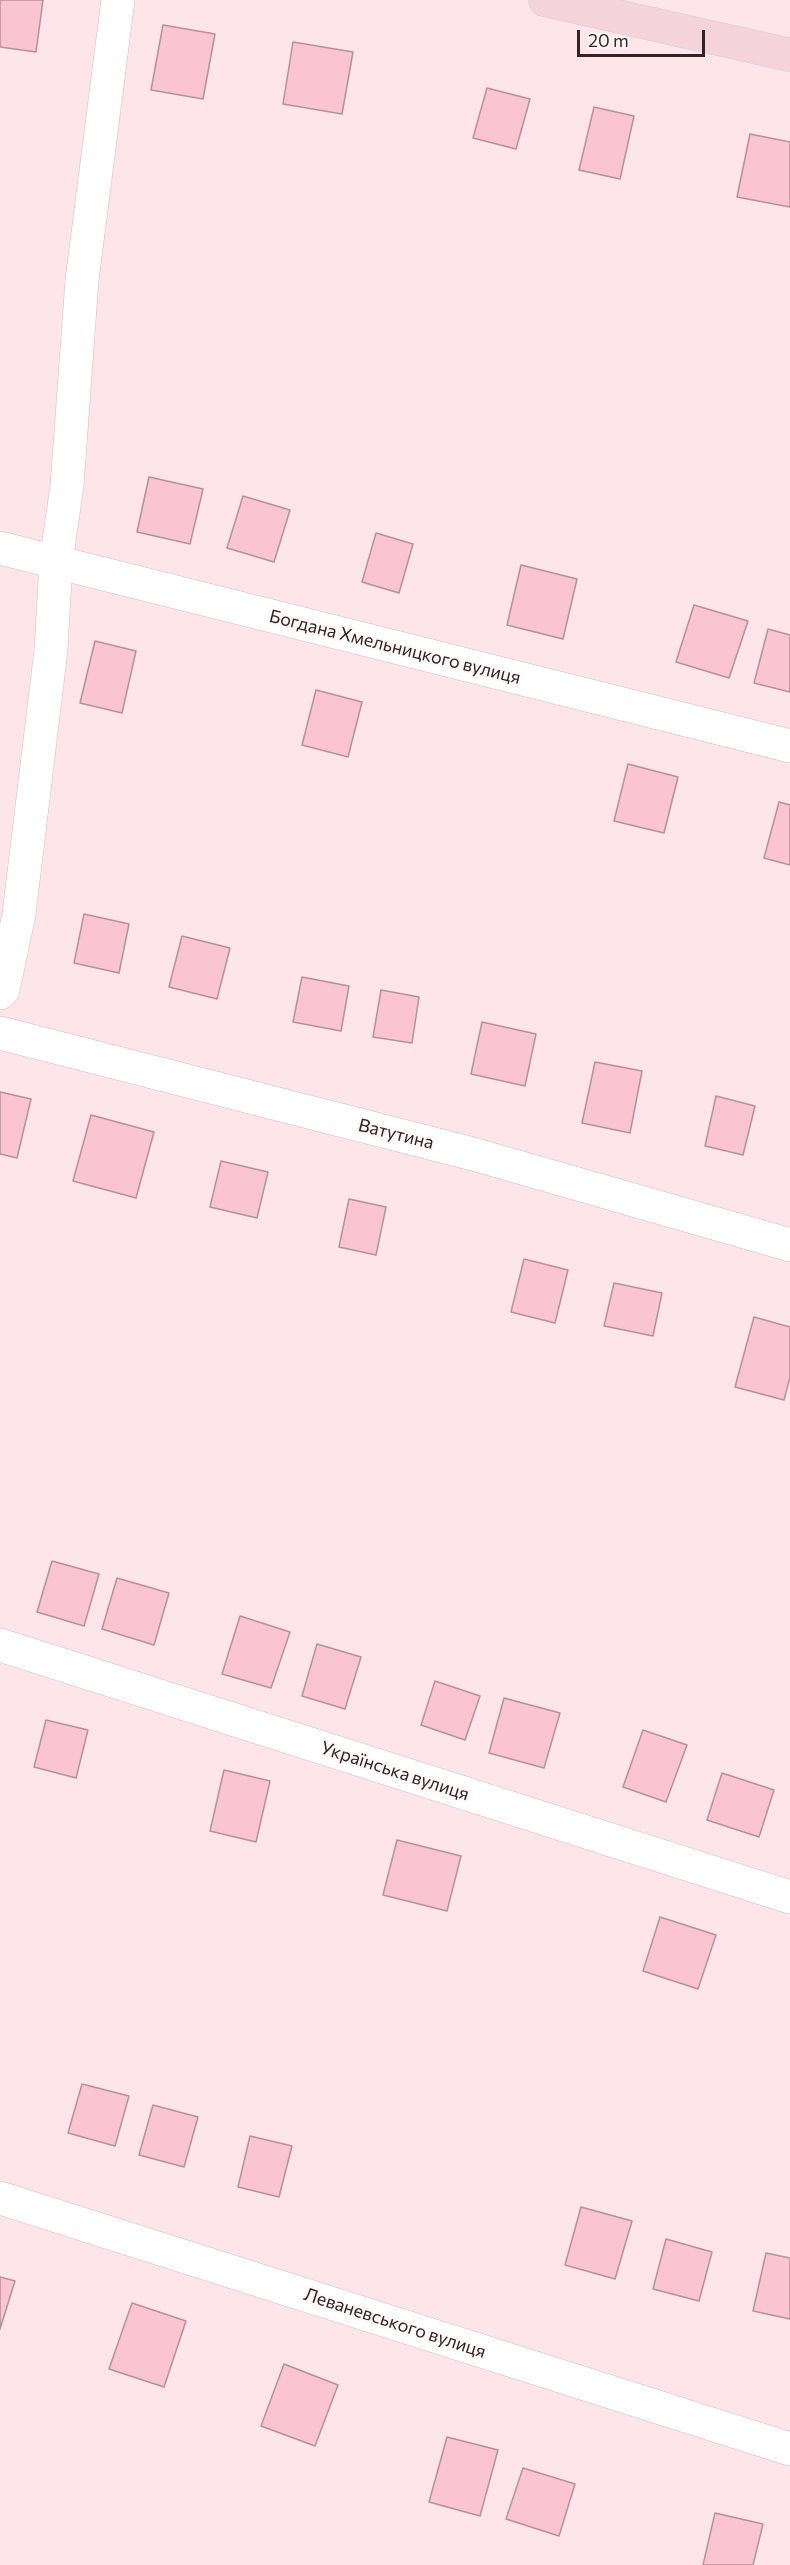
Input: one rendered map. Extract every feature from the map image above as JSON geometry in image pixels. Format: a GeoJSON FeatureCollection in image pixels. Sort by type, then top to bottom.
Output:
{"type":"FeatureCollection","features":[{"type":"Feature","properties":{"kind":"main road"},"geometry":{"type":"LineString","coordinates":[[545,0],[790,55]]}},
{"type":"Feature","properties":{"kind":"street"},"geometry":{"type":"LineString","coordinates":[[0,993],[3,990],[19,914],[51,650],[56,562],[67,486],[82,280],[118,0]]}},
{"type":"Feature","properties":{"kind":"street","name":"Богдана Хмельницкого вулиця"},"geometry":{"type":"LineString","coordinates":[[0,548],[790,746]]}},
{"type":"Feature","properties":{"kind":"street","name":"Ватутина"},"geometry":{"type":"LineString","coordinates":[[0,1033],[473,1154],[790,1245]]}},
{"type":"Feature","properties":{"kind":"street","name":"Українська вулиця"},"geometry":{"type":"LineString","coordinates":[[0,1645],[790,1897]]}},
{"type":"Feature","properties":{"kind":"street","name":"Леваневського вулиця"},"geometry":{"type":"LineString","coordinates":[[0,2198],[790,2449]]}},
{"type":"Feature","properties":{"kind":"building"},"geometry":{"type":"Polygon","coordinates":[[[0,0],[43,0],[36,52],[0,47],[0,0]]]}},
{"type":"Feature","properties":{"kind":"building"},"geometry":{"type":"Polygon","coordinates":[[[163,25],[215,34],[203,99],[151,90],[163,25]]]}},
{"type":"Feature","properties":{"kind":"building"},"geometry":{"type":"Polygon","coordinates":[[[293,42],[353,52],[342,114],[283,104],[293,42]]]}},
{"type":"Feature","properties":{"kind":"building"},"geometry":{"type":"Polygon","coordinates":[[[487,88],[530,99],[516,149],[473,138],[487,88]]]}},
{"type":"Feature","properties":{"kind":"building"},"geometry":{"type":"Polygon","coordinates":[[[594,107],[634,116],[620,179],[579,170],[594,107]]]}},
{"type":"Feature","properties":{"kind":"building"},"geometry":{"type":"Polygon","coordinates":[[[750,134],[790,142],[790,207],[737,197],[750,134]]]}},
{"type":"Feature","properties":{"kind":"building"},"geometry":{"type":"Polygon","coordinates":[[[149,477],[203,489],[190,544],[137,532],[149,477]]]}},
{"type":"Feature","properties":{"kind":"building"},"geometry":{"type":"Polygon","coordinates":[[[243,496],[290,510],[274,562],[227,548],[243,496]]]}},
{"type":"Feature","properties":{"kind":"building"},"geometry":{"type":"Polygon","coordinates":[[[376,533],[413,544],[399,593],[362,582],[376,533]]]}},
{"type":"Feature","properties":{"kind":"building"},"geometry":{"type":"Polygon","coordinates":[[[521,565],[577,579],[563,639],[507,625],[521,565]]]}},
{"type":"Feature","properties":{"kind":"building"},"geometry":{"type":"Polygon","coordinates":[[[694,605],[748,621],[729,678],[676,662],[694,605]]]}},
{"type":"Feature","properties":{"kind":"building"},"geometry":{"type":"Polygon","coordinates":[[[768,629],[790,635],[790,692],[754,683],[768,629]]]}},
{"type":"Feature","properties":{"kind":"building"},"geometry":{"type":"Polygon","coordinates":[[[95,641],[136,651],[122,713],[80,703],[95,641]]]}},
{"type":"Feature","properties":{"kind":"building"},"geometry":{"type":"Polygon","coordinates":[[[316,690],[362,702],[348,757],[302,745],[316,690]]]}},
{"type":"Feature","properties":{"kind":"building"},"geometry":{"type":"Polygon","coordinates":[[[628,764],[678,777],[664,833],[614,821],[628,764]]]}},
{"type":"Feature","properties":{"kind":"building"},"geometry":{"type":"Polygon","coordinates":[[[779,802],[790,805],[790,865],[764,858],[779,802]]]}},
{"type":"Feature","properties":{"kind":"building"},"geometry":{"type":"Polygon","coordinates":[[[84,914],[129,924],[119,973],[74,963],[84,914]]]}},
{"type":"Feature","properties":{"kind":"building"},"geometry":{"type":"Polygon","coordinates":[[[182,936],[230,948],[217,999],[169,987],[182,936]]]}},
{"type":"Feature","properties":{"kind":"building"},"geometry":{"type":"Polygon","coordinates":[[[302,977],[349,986],[341,1031],[293,1022],[302,977]]]}},
{"type":"Feature","properties":{"kind":"building"},"geometry":{"type":"Polygon","coordinates":[[[381,990],[419,997],[412,1043],[373,1037],[381,990]]]}},
{"type":"Feature","properties":{"kind":"building"},"geometry":{"type":"Polygon","coordinates":[[[482,1022],[536,1034],[525,1086],[471,1074],[482,1022]]]}},
{"type":"Feature","properties":{"kind":"building"},"geometry":{"type":"Polygon","coordinates":[[[595,1062],[642,1071],[630,1133],[582,1123],[595,1062]]]}},
{"type":"Feature","properties":{"kind":"building"},"geometry":{"type":"Polygon","coordinates":[[[0,1092],[31,1099],[17,1158],[0,1154],[0,1092]]]}},
{"type":"Feature","properties":{"kind":"building"},"geometry":{"type":"Polygon","coordinates":[[[716,1096],[755,1106],[743,1155],[705,1146],[716,1096]]]}},
{"type":"Feature","properties":{"kind":"building"},"geometry":{"type":"Polygon","coordinates":[[[91,1115],[154,1132],[136,1198],[73,1181],[91,1115]]]}},
{"type":"Feature","properties":{"kind":"building"},"geometry":{"type":"Polygon","coordinates":[[[221,1161],[268,1172],[257,1218],[210,1207],[221,1161]]]}},
{"type":"Feature","properties":{"kind":"building"},"geometry":{"type":"Polygon","coordinates":[[[349,1199],[386,1207],[376,1255],[339,1247],[349,1199]]]}},
{"type":"Feature","properties":{"kind":"building"},"geometry":{"type":"Polygon","coordinates":[[[524,1259],[568,1270],[555,1323],[511,1312],[524,1259]]]}},
{"type":"Feature","properties":{"kind":"building"},"geometry":{"type":"Polygon","coordinates":[[[614,1283],[662,1293],[653,1336],[604,1326],[614,1283]]]}},
{"type":"Feature","properties":{"kind":"building"},"geometry":{"type":"Polygon","coordinates":[[[754,1317],[790,1327],[790,1377],[784,1400],[735,1387],[754,1317]]]}},
{"type":"Feature","properties":{"kind":"building"},"geometry":{"type":"Polygon","coordinates":[[[52,1561],[99,1574],[84,1626],[37,1612],[52,1561]]]}},
{"type":"Feature","properties":{"kind":"building"},"geometry":{"type":"Polygon","coordinates":[[[117,1578],[169,1593],[154,1645],[102,1629],[117,1578]]]}},
{"type":"Feature","properties":{"kind":"building"},"geometry":{"type":"Polygon","coordinates":[[[240,1616],[290,1632],[271,1688],[222,1674],[240,1616]]]}},
{"type":"Feature","properties":{"kind":"building"},"geometry":{"type":"Polygon","coordinates":[[[317,1644],[361,1657],[345,1709],[302,1696],[317,1644]]]}},
{"type":"Feature","properties":{"kind":"building"},"geometry":{"type":"Polygon","coordinates":[[[435,1681],[480,1696],[465,1740],[421,1725],[435,1681]]]}},
{"type":"Feature","properties":{"kind":"building"},"geometry":{"type":"Polygon","coordinates":[[[504,1698],[560,1713],[544,1768],[489,1753],[504,1698]]]}},
{"type":"Feature","properties":{"kind":"building"},"geometry":{"type":"Polygon","coordinates":[[[46,1720],[88,1730],[76,1778],[34,1767],[46,1720]]]}},
{"type":"Feature","properties":{"kind":"building"},"geometry":{"type":"Polygon","coordinates":[[[643,1730],[687,1745],[666,1802],[623,1787],[643,1730]]]}},
{"type":"Feature","properties":{"kind":"building"},"geometry":{"type":"Polygon","coordinates":[[[224,1770],[270,1781],[256,1842],[210,1831],[224,1770]]]}},
{"type":"Feature","properties":{"kind":"building"},"geometry":{"type":"Polygon","coordinates":[[[722,1773],[774,1790],[759,1837],[707,1820],[722,1773]]]}},
{"type":"Feature","properties":{"kind":"building"},"geometry":{"type":"Polygon","coordinates":[[[397,1840],[461,1856],[447,1911],[383,1895],[397,1840]]]}},
{"type":"Feature","properties":{"kind":"building"},"geometry":{"type":"Polygon","coordinates":[[[660,1917],[716,1935],[698,1989],[643,1971],[660,1917]]]}},
{"type":"Feature","properties":{"kind":"building"},"geometry":{"type":"Polygon","coordinates":[[[82,2084],[129,2096],[115,2146],[68,2133],[82,2084]]]}},
{"type":"Feature","properties":{"kind":"building"},"geometry":{"type":"Polygon","coordinates":[[[153,2105],[198,2117],[184,2167],[139,2155],[153,2105]]]}},
{"type":"Feature","properties":{"kind":"building"},"geometry":{"type":"Polygon","coordinates":[[[250,2136],[292,2146],[279,2197],[238,2187],[250,2136]]]}},
{"type":"Feature","properties":{"kind":"building"},"geometry":{"type":"Polygon","coordinates":[[[581,2207],[632,2221],[615,2279],[565,2265],[581,2207]]]}},
{"type":"Feature","properties":{"kind":"building"},"geometry":{"type":"Polygon","coordinates":[[[666,2239],[712,2252],[699,2301],[653,2289],[666,2239]]]}},
{"type":"Feature","properties":{"kind":"building"},"geometry":{"type":"Polygon","coordinates":[[[766,2253],[790,2258],[790,2319],[753,2311],[766,2253]]]}},
{"type":"Feature","properties":{"kind":"building"},"geometry":{"type":"Polygon","coordinates":[[[0,2277],[15,2281],[0,2329],[0,2277]]]}},
{"type":"Feature","properties":{"kind":"building"},"geometry":{"type":"Polygon","coordinates":[[[132,2303],[186,2321],[164,2387],[109,2369],[132,2303]]]}},
{"type":"Feature","properties":{"kind":"building"},"geometry":{"type":"Polygon","coordinates":[[[284,2364],[338,2385],[315,2446],[261,2426],[284,2364]]]}},
{"type":"Feature","properties":{"kind":"building"},"geometry":{"type":"Polygon","coordinates":[[[447,2437],[498,2450],[480,2516],[429,2502],[447,2437]]]}},
{"type":"Feature","properties":{"kind":"building"},"geometry":{"type":"Polygon","coordinates":[[[523,2468],[575,2484],[559,2536],[506,2519],[523,2468]]]}},
{"type":"Feature","properties":{"kind":"building"},"geometry":{"type":"Polygon","coordinates":[[[715,2513],[763,2524],[753,2565],[703,2565],[715,2513]]]}}]}
